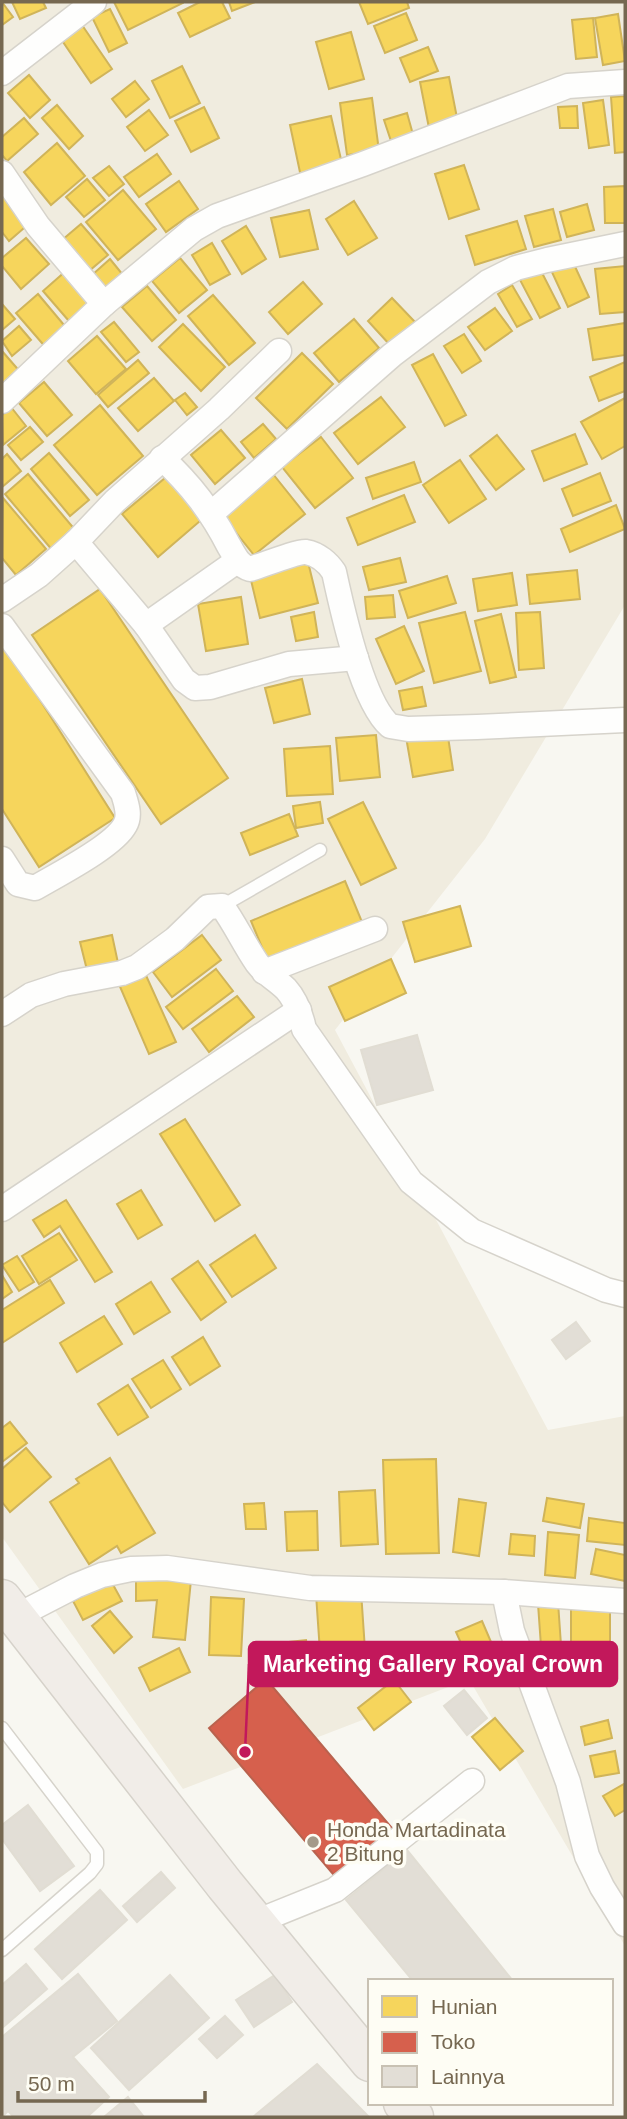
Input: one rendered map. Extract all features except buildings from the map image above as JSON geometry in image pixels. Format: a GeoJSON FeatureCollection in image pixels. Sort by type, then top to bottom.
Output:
{"type":"FeatureCollection","features":[{"type":"Feature","properties":{"kind":"highway"},"geometry":{"type":"LineString","coordinates":[[9,1608],[368,2060]]}},
{"type":"Feature","properties":{"kind":"street"},"geometry":{"type":"LineString","coordinates":[[2,73],[94,2]]}},
{"type":"Feature","properties":{"kind":"street"},"geometry":{"type":"LineString","coordinates":[[2,401],[104,304],[194,229],[217,215],[363,164],[568,86],[625,82]]}},
{"type":"Feature","properties":{"kind":"street"},"geometry":{"type":"LineString","coordinates":[[2,173],[38,226],[104,304]]}},
{"type":"Feature","properties":{"kind":"street"},"geometry":{"type":"LineString","coordinates":[[212,513],[392,355],[488,282],[516,268],[625,244]]}},
{"type":"Feature","properties":{"kind":"street"},"geometry":{"type":"LineString","coordinates":[[2,600],[39,575],[76,542],[116,501],[279,351]]}},
{"type":"Feature","properties":{"kind":"street"},"geometry":{"type":"LineString","coordinates":[[162,458],[212,513],[237,561],[250,569],[305,552],[326,561],[334,572],[356,658],[379,713],[393,728],[513,726],[625,720]]}},
{"type":"Feature","properties":{"kind":"street"},"geometry":{"type":"LineString","coordinates":[[76,542],[146,625],[184,680],[195,688],[209,687],[289,664],[356,658]]}},
{"type":"Feature","properties":{"kind":"street"},"geometry":{"type":"LineString","coordinates":[[146,625],[237,561]]}},
{"type":"Feature","properties":{"kind":"street"},"geometry":{"type":"LineString","coordinates":[[2,626],[123,793],[128,812],[127,824],[112,841],[35,888],[19,884],[2,859]]}},
{"type":"Feature","properties":{"kind":"street"},"geometry":{"type":"LineString","coordinates":[[2,1014],[31,995],[137,967],[175,939],[208,907],[222,906],[233,921],[243,944],[264,972],[287,990],[299,1010],[304,1029],[411,1182],[472,1231],[606,1290],[625,1295]]}},
{"type":"Feature","properties":{"kind":"street"},"geometry":{"type":"LineString","coordinates":[[264,972],[375,929]]}},
{"type":"Feature","properties":{"kind":"street"},"geometry":{"type":"LineString","coordinates":[[2,1209],[299,1010]]}},
{"type":"Feature","properties":{"kind":"street"},"geometry":{"type":"LineString","coordinates":[[9,1608],[102,1575],[131,1569],[167,1568],[310,1588],[504,1592],[625,1601]]}},
{"type":"Feature","properties":{"kind":"street"},"geometry":{"type":"LineString","coordinates":[[504,1592],[512,1631],[568,1782],[587,1856],[625,1924]]}},
{"type":"Feature","properties":{"kind":"street"},"geometry":{"type":"LineString","coordinates":[[256,1922],[335,1890],[472,1781]]}},
{"type":"Feature","properties":{"kind":"lane"},"geometry":{"type":"LineString","coordinates":[[222,906],[320,850]]}},
{"type":"Feature","properties":{"kind":"lane"},"geometry":{"type":"LineString","coordinates":[[2,1728],[97,1852],[97,1864],[90,1873],[2,1950]]}},
{"type":"Feature","properties":{"kind":"shaded area"},"geometry":{"type":"Polygon","coordinates":[[[2,2],[625,2],[625,605],[485,839],[335,1030],[548,1430],[625,1416],[625,1946],[469,1679],[183,1789],[2,1537],[2,2]]]}},
{"type":"Feature","properties":{"kind":"place","name":"Marketing Gallery Royal Crown"},"geometry":{"type":"Point","coordinates":[245,1752]}},
{"type":"Feature","properties":{"kind":"place","name":"Honda Martadinata 2 Bitung"},"geometry":{"type":"Point","coordinates":[313,1842]}}]}
